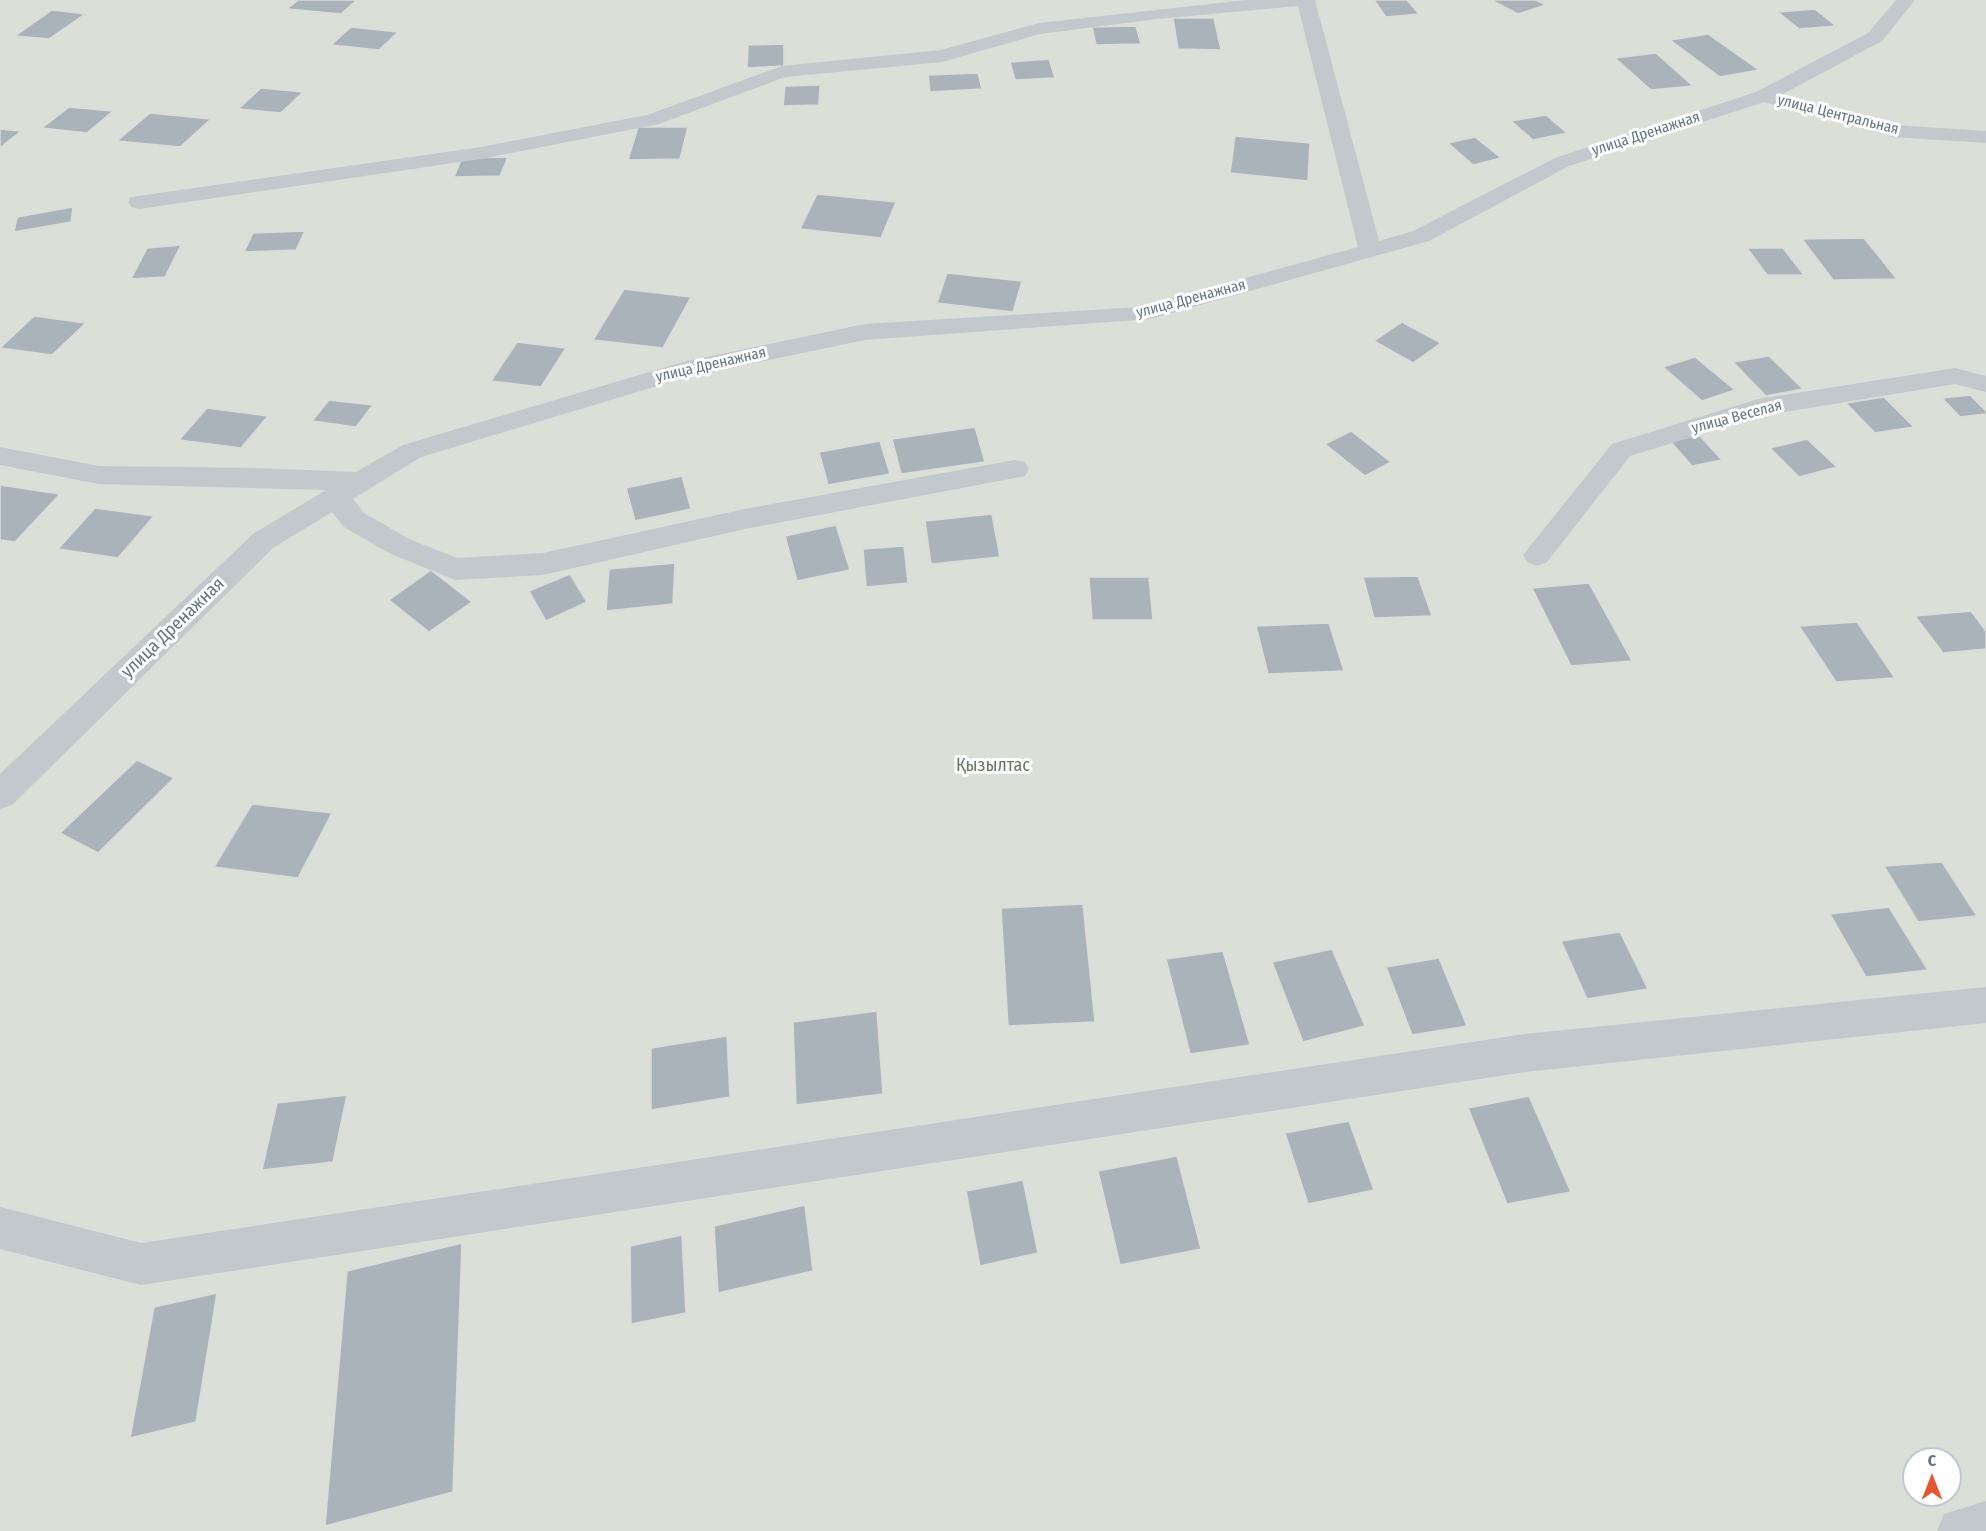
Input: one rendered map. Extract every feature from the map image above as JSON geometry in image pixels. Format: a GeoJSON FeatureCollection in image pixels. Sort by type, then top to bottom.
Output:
{"type":"FeatureCollection","features":[{"type":"Feature","properties":{"kind":"street"},"geometry":{"type":"LineString","coordinates":[[139,202],[481,153],[652,120],[782,72],[942,56],[1039,29],[1157,14],[1304,0],[1370,250]]}},
{"type":"Feature","properties":{"kind":"street","name":"улица Дренажная"},"geometry":{"type":"LineString","coordinates":[[0,795],[263,541],[412,451],[683,370],[865,332],[1141,314],[1421,236],[1562,162],[1763,96],[1875,37],[1894,6]]}},
{"type":"Feature","properties":{"kind":"street","name":"улица Центральная"},"geometry":{"type":"LineString","coordinates":[[1763,96],[1893,131],[1986,137]]}},
{"type":"Feature","properties":{"kind":"street","name":"улица Веселая"},"geometry":{"type":"LineString","coordinates":[[1537,555],[1621,450],[1758,408],[1955,376],[1986,384]]}},
{"type":"Feature","properties":{"kind":"street"},"geometry":{"type":"LineString","coordinates":[[0,456],[99,475],[255,477],[361,482]]}},
{"type":"Feature","properties":{"kind":"street"},"geometry":{"type":"LineString","coordinates":[[336,497],[354,520],[399,546],[455,569],[543,564],[745,519],[1015,469]]}},
{"type":"Feature","properties":{"kind":"street"},"geometry":{"type":"LineString","coordinates":[[0,1228],[141,1264],[1525,1053],[1986,1005]]}},
{"type":"Feature","properties":{"kind":"street"},"geometry":{"type":"LineString","coordinates":[[1961,1531],[1986,1525]]}},
{"type":"Feature","properties":{"kind":"green space","name":"Қызылтас"},"geometry":{"type":"Polygon","coordinates":[[[0,0],[1986,0],[1986,1531],[0,1531],[0,0]]]}},
{"type":"Feature","properties":{"kind":"building"},"geometry":{"type":"Polygon","coordinates":[[[298,0],[357,0],[341,14],[287,9],[298,0]]]}},
{"type":"Feature","properties":{"kind":"building"},"geometry":{"type":"Polygon","coordinates":[[[1374,0],[1407,0],[1419,14],[1386,17],[1374,0]]]}},
{"type":"Feature","properties":{"kind":"building"},"geometry":{"type":"Polygon","coordinates":[[[1491,0],[1536,0],[1546,5],[1518,14],[1491,0]]]}},
{"type":"Feature","properties":{"kind":"building"},"geometry":{"type":"Polygon","coordinates":[[[1815,9],[1836,26],[1799,29],[1778,12],[1815,9]]]}},
{"type":"Feature","properties":{"kind":"building"},"geometry":{"type":"Polygon","coordinates":[[[52,10],[85,14],[49,39],[15,36],[52,10]]]}},
{"type":"Feature","properties":{"kind":"building"},"geometry":{"type":"Polygon","coordinates":[[[1173,18],[1214,18],[1221,50],[1178,49],[1173,18]]]}},
{"type":"Feature","properties":{"kind":"building"},"geometry":{"type":"Polygon","coordinates":[[[1136,26],[1141,44],[1096,45],[1092,27],[1136,26]]]}},
{"type":"Feature","properties":{"kind":"building"},"geometry":{"type":"Polygon","coordinates":[[[351,27],[398,32],[379,50],[331,45],[351,27]]]}},
{"type":"Feature","properties":{"kind":"building"},"geometry":{"type":"Polygon","coordinates":[[[1708,34],[1759,70],[1720,77],[1670,40],[1708,34]]]}},
{"type":"Feature","properties":{"kind":"building"},"geometry":{"type":"Polygon","coordinates":[[[784,44],[784,66],[747,68],[748,45],[784,44]]]}},
{"type":"Feature","properties":{"kind":"building"},"geometry":{"type":"Polygon","coordinates":[[[1656,53],[1693,86],[1651,90],[1615,58],[1656,53]]]}},
{"type":"Feature","properties":{"kind":"building"},"geometry":{"type":"Polygon","coordinates":[[[1049,59],[1055,78],[1015,80],[1010,62],[1049,59]]]}},
{"type":"Feature","properties":{"kind":"building"},"geometry":{"type":"Polygon","coordinates":[[[978,73],[982,89],[930,92],[928,75],[978,73]]]}},
{"type":"Feature","properties":{"kind":"building"},"geometry":{"type":"Polygon","coordinates":[[[820,85],[819,105],[783,106],[785,86],[820,85]]]}},
{"type":"Feature","properties":{"kind":"building"},"geometry":{"type":"Polygon","coordinates":[[[261,88],[303,92],[281,113],[238,109],[261,88]]]}},
{"type":"Feature","properties":{"kind":"building"},"geometry":{"type":"Polygon","coordinates":[[[69,107],[113,111],[87,133],[42,128],[69,107]]]}},
{"type":"Feature","properties":{"kind":"building"},"geometry":{"type":"Polygon","coordinates":[[[150,113],[211,119],[180,147],[117,141],[150,113]]]}},
{"type":"Feature","properties":{"kind":"building"},"geometry":{"type":"Polygon","coordinates":[[[1546,115],[1567,133],[1533,140],[1511,121],[1546,115]]]}},
{"type":"Feature","properties":{"kind":"building"},"geometry":{"type":"Polygon","coordinates":[[[638,127],[688,127],[680,159],[628,160],[638,127]]]}},
{"type":"Feature","properties":{"kind":"building"},"geometry":{"type":"Polygon","coordinates":[[[0,129],[21,131],[0,148],[0,129]]]}},
{"type":"Feature","properties":{"kind":"building"},"geometry":{"type":"Polygon","coordinates":[[[1235,136],[1310,143],[1308,181],[1230,173],[1235,136]]]}},
{"type":"Feature","properties":{"kind":"building"},"geometry":{"type":"Polygon","coordinates":[[[1475,137],[1501,158],[1473,165],[1448,143],[1475,137]]]}},
{"type":"Feature","properties":{"kind":"building"},"geometry":{"type":"Polygon","coordinates":[[[508,157],[500,176],[454,177],[462,158],[508,157]]]}},
{"type":"Feature","properties":{"kind":"building"},"geometry":{"type":"Polygon","coordinates":[[[817,194],[896,202],[881,238],[800,229],[817,194]]]}},
{"type":"Feature","properties":{"kind":"building"},"geometry":{"type":"Polygon","coordinates":[[[73,207],[71,222],[14,232],[17,217],[73,207]]]}},
{"type":"Feature","properties":{"kind":"building"},"geometry":{"type":"Polygon","coordinates":[[[305,231],[296,250],[244,252],[253,233],[305,231]]]}},
{"type":"Feature","properties":{"kind":"building"},"geometry":{"type":"Polygon","coordinates":[[[1864,238],[1897,279],[1833,280],[1802,239],[1864,238]]]}},
{"type":"Feature","properties":{"kind":"building"},"geometry":{"type":"Polygon","coordinates":[[[181,245],[165,277],[131,279],[147,248],[181,245]]]}},
{"type":"Feature","properties":{"kind":"building"},"geometry":{"type":"Polygon","coordinates":[[[1747,248],[1783,248],[1804,275],[1767,275],[1747,248]]]}},
{"type":"Feature","properties":{"kind":"building"},"geometry":{"type":"Polygon","coordinates":[[[947,273],[1022,281],[1013,312],[937,303],[947,273]]]}},
{"type":"Feature","properties":{"kind":"building"},"geometry":{"type":"Polygon","coordinates":[[[624,289],[691,297],[663,348],[593,340],[624,289]]]}},
{"type":"Feature","properties":{"kind":"building"},"geometry":{"type":"Polygon","coordinates":[[[34,316],[86,323],[52,355],[0,348],[34,316]]]}},
{"type":"Feature","properties":{"kind":"building"},"geometry":{"type":"Polygon","coordinates":[[[1402,322],[1441,343],[1413,363],[1374,341],[1402,322]]]}},
{"type":"Feature","properties":{"kind":"building"},"geometry":{"type":"Polygon","coordinates":[[[517,342],[566,348],[541,387],[491,381],[517,342]]]}},
{"type":"Feature","properties":{"kind":"building"},"geometry":{"type":"Polygon","coordinates":[[[1769,356],[1803,389],[1766,396],[1733,362],[1769,356]]]}},
{"type":"Feature","properties":{"kind":"building"},"geometry":{"type":"Polygon","coordinates":[[[1695,357],[1735,390],[1702,401],[1663,367],[1695,357]]]}},
{"type":"Feature","properties":{"kind":"building"},"geometry":{"type":"Polygon","coordinates":[[[1970,395],[1986,411],[1986,414],[1960,417],[1942,398],[1970,395]]]}},
{"type":"Feature","properties":{"kind":"building"},"geometry":{"type":"Polygon","coordinates":[[[1884,397],[1914,427],[1875,433],[1846,403],[1884,397]]]}},
{"type":"Feature","properties":{"kind":"building"},"geometry":{"type":"Polygon","coordinates":[[[329,400],[373,405],[356,427],[312,421],[329,400]]]}},
{"type":"Feature","properties":{"kind":"building"},"geometry":{"type":"Polygon","coordinates":[[[207,408],[268,416],[241,448],[179,440],[207,408]]]}},
{"type":"Feature","properties":{"kind":"building"},"geometry":{"type":"Polygon","coordinates":[[[975,427],[985,462],[901,474],[892,439],[975,427]]]}},
{"type":"Feature","properties":{"kind":"building"},"geometry":{"type":"Polygon","coordinates":[[[1351,431],[1391,462],[1365,476],[1325,444],[1351,431]]]}},
{"type":"Feature","properties":{"kind":"building"},"geometry":{"type":"Polygon","coordinates":[[[1699,435],[1722,460],[1692,466],[1670,441],[1699,435]]]}},
{"type":"Feature","properties":{"kind":"building"},"geometry":{"type":"Polygon","coordinates":[[[1807,439],[1837,467],[1799,477],[1770,448],[1807,439]]]}},
{"type":"Feature","properties":{"kind":"building"},"geometry":{"type":"Polygon","coordinates":[[[880,441],[890,474],[828,485],[819,452],[880,441]]]}},
{"type":"Feature","properties":{"kind":"building"},"geometry":{"type":"Polygon","coordinates":[[[682,476],[691,509],[635,521],[626,488],[682,476]]]}},
{"type":"Feature","properties":{"kind":"building"},"geometry":{"type":"Polygon","coordinates":[[[0,485],[60,494],[15,542],[0,540],[0,485]]]}},
{"type":"Feature","properties":{"kind":"building"},"geometry":{"type":"Polygon","coordinates":[[[95,508],[154,516],[118,558],[58,549],[95,508]]]}},
{"type":"Feature","properties":{"kind":"building"},"geometry":{"type":"Polygon","coordinates":[[[992,514],[1000,557],[931,564],[925,521],[992,514]]]}},
{"type":"Feature","properties":{"kind":"building"},"geometry":{"type":"Polygon","coordinates":[[[836,525],[850,570],[797,581],[785,536],[836,525]]]}},
{"type":"Feature","properties":{"kind":"building"},"geometry":{"type":"Polygon","coordinates":[[[904,546],[908,583],[866,587],[863,549],[904,546]]]}},
{"type":"Feature","properties":{"kind":"building"},"geometry":{"type":"Polygon","coordinates":[[[675,563],[673,604],[606,611],[609,569],[675,563]]]}},
{"type":"Feature","properties":{"kind":"building"},"geometry":{"type":"Polygon","coordinates":[[[431,570],[472,602],[429,632],[389,600],[431,570]]]}},
{"type":"Feature","properties":{"kind":"building"},"geometry":{"type":"Polygon","coordinates":[[[570,574],[587,602],[546,621],[529,591],[570,574]]]}},
{"type":"Feature","properties":{"kind":"building"},"geometry":{"type":"Polygon","coordinates":[[[1418,576],[1432,616],[1374,618],[1363,577],[1418,576]]]}},
{"type":"Feature","properties":{"kind":"building"},"geometry":{"type":"Polygon","coordinates":[[[1089,577],[1149,577],[1153,620],[1092,620],[1089,577]]]}},
{"type":"Feature","properties":{"kind":"building"},"geometry":{"type":"Polygon","coordinates":[[[1589,583],[1632,661],[1571,666],[1532,588],[1589,583]]]}},
{"type":"Feature","properties":{"kind":"building"},"geometry":{"type":"Polygon","coordinates":[[[1971,611],[1986,631],[1986,649],[1943,653],[1915,616],[1971,611]]]}},
{"type":"Feature","properties":{"kind":"building"},"geometry":{"type":"Polygon","coordinates":[[[1857,622],[1895,678],[1836,682],[1799,626],[1857,622]]]}},
{"type":"Feature","properties":{"kind":"building"},"geometry":{"type":"Polygon","coordinates":[[[1329,623],[1344,671],[1268,674],[1256,626],[1329,623]]]}},
{"type":"Feature","properties":{"kind":"building"},"geometry":{"type":"Polygon","coordinates":[[[137,760],[174,778],[98,853],[60,833],[137,760]]]}},
{"type":"Feature","properties":{"kind":"building"},"geometry":{"type":"Polygon","coordinates":[[[252,804],[332,813],[298,878],[214,867],[252,804]]]}},
{"type":"Feature","properties":{"kind":"building"},"geometry":{"type":"Polygon","coordinates":[[[1942,862],[1977,916],[1918,922],[1884,866],[1942,862]]]}},
{"type":"Feature","properties":{"kind":"building"},"geometry":{"type":"Polygon","coordinates":[[[1083,904],[1095,1022],[1008,1026],[1001,908],[1083,904]]]}},
{"type":"Feature","properties":{"kind":"building"},"geometry":{"type":"Polygon","coordinates":[[[1889,907],[1928,970],[1866,977],[1830,914],[1889,907]]]}},
{"type":"Feature","properties":{"kind":"building"},"geometry":{"type":"Polygon","coordinates":[[[1620,932],[1648,989],[1587,999],[1561,941],[1620,932]]]}},
{"type":"Feature","properties":{"kind":"building"},"geometry":{"type":"Polygon","coordinates":[[[1332,949],[1365,1026],[1303,1042],[1272,962],[1332,949]]]}},
{"type":"Feature","properties":{"kind":"building"},"geometry":{"type":"Polygon","coordinates":[[[1223,951],[1250,1045],[1190,1054],[1166,959],[1223,951]]]}},
{"type":"Feature","properties":{"kind":"building"},"geometry":{"type":"Polygon","coordinates":[[[1439,958],[1467,1026],[1412,1035],[1386,967],[1439,958]]]}},
{"type":"Feature","properties":{"kind":"building"},"geometry":{"type":"Polygon","coordinates":[[[877,1011],[883,1094],[796,1105],[793,1022],[877,1011]]]}},
{"type":"Feature","properties":{"kind":"building"},"geometry":{"type":"Polygon","coordinates":[[[727,1036],[730,1097],[651,1110],[651,1048],[727,1036]]]}},
{"type":"Feature","properties":{"kind":"building"},"geometry":{"type":"Polygon","coordinates":[[[347,1095],[333,1162],[262,1170],[277,1103],[347,1095]]]}},
{"type":"Feature","properties":{"kind":"building"},"geometry":{"type":"Polygon","coordinates":[[[1529,1096],[1571,1192],[1507,1204],[1468,1108],[1529,1096]]]}},
{"type":"Feature","properties":{"kind":"building"},"geometry":{"type":"Polygon","coordinates":[[[1349,1121],[1374,1190],[1308,1204],[1285,1133],[1349,1121]]]}},
{"type":"Feature","properties":{"kind":"building"},"geometry":{"type":"Polygon","coordinates":[[[1177,1156],[1201,1249],[1120,1265],[1098,1171],[1177,1156]]]}},
{"type":"Feature","properties":{"kind":"building"},"geometry":{"type":"Polygon","coordinates":[[[1023,1180],[1038,1253],[980,1266],[966,1191],[1023,1180]]]}},
{"type":"Feature","properties":{"kind":"building"},"geometry":{"type":"Polygon","coordinates":[[[805,1205],[813,1271],[718,1293],[714,1226],[805,1205]]]}},
{"type":"Feature","properties":{"kind":"building"},"geometry":{"type":"Polygon","coordinates":[[[682,1235],[686,1313],[631,1324],[630,1246],[682,1235]]]}},
{"type":"Feature","properties":{"kind":"building"},"geometry":{"type":"Polygon","coordinates":[[[462,1243],[453,1492],[325,1526],[347,1271],[462,1243]]]}},
{"type":"Feature","properties":{"kind":"building"},"geometry":{"type":"Polygon","coordinates":[[[217,1293],[196,1422],[130,1438],[154,1307],[217,1293]]]}}]}
